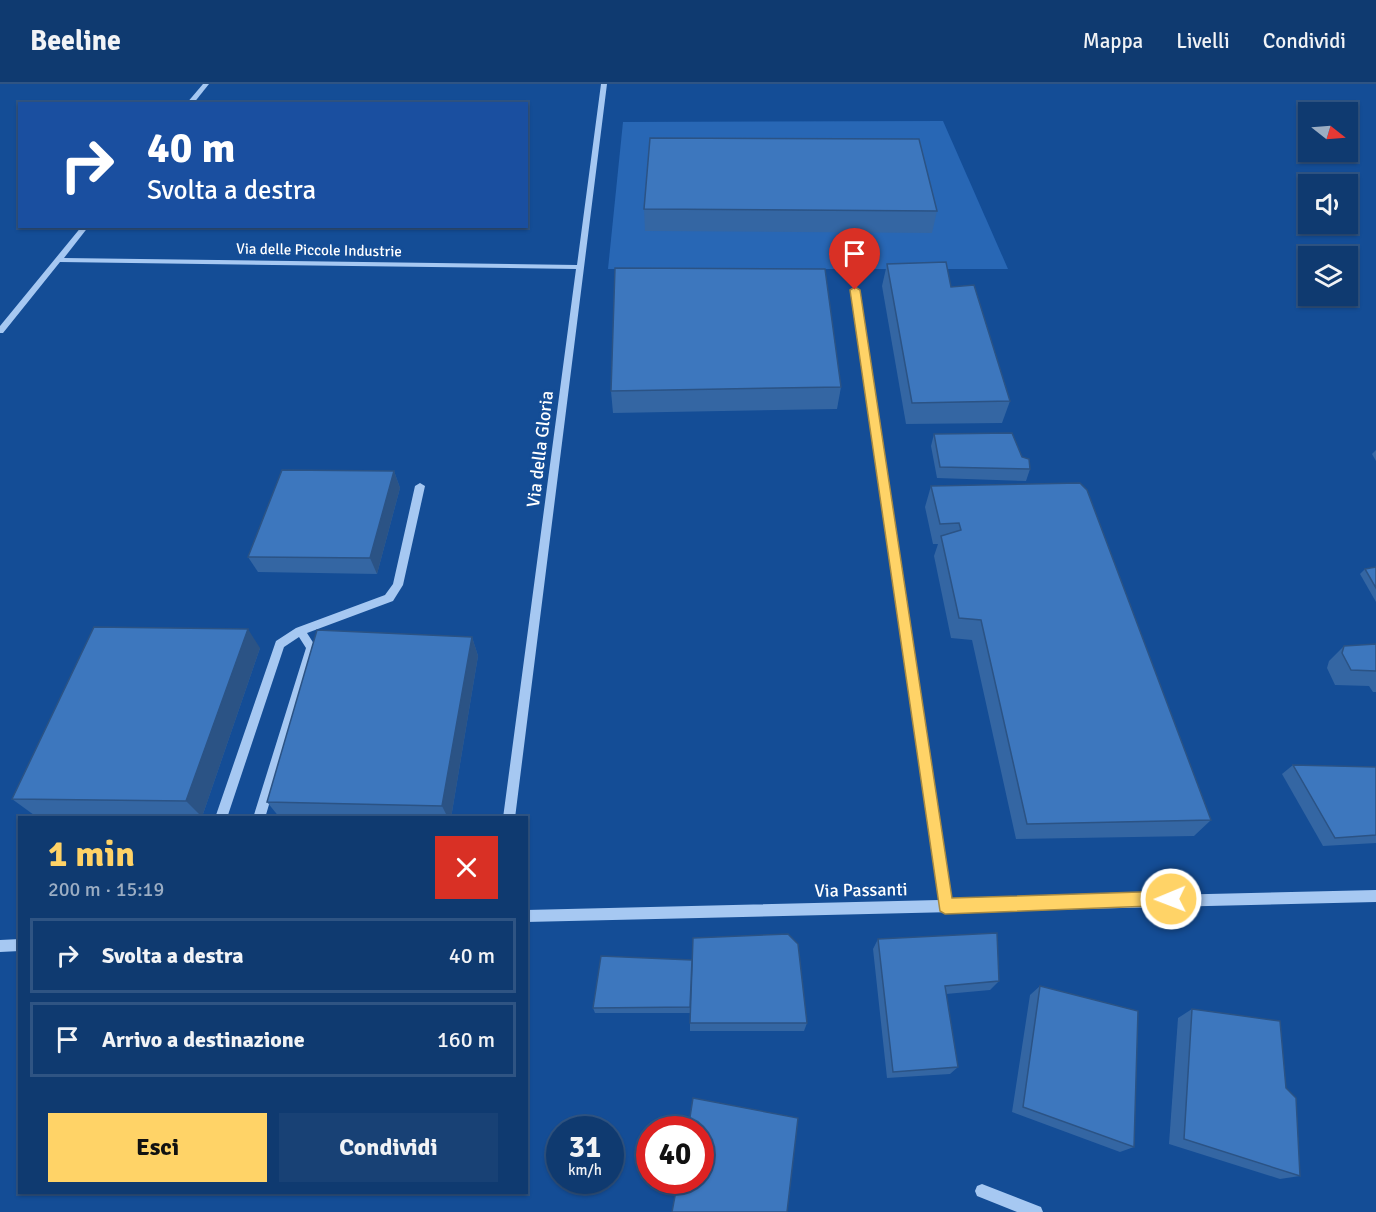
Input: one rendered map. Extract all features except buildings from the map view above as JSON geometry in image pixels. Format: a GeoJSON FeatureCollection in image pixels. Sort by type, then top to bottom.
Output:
{"type":"FeatureCollection","features":[{"type":"Feature","properties":{"kind":"street"},"geometry":{"type":"LineString","coordinates":[[191,102],[206,84]]}},
{"type":"Feature","properties":{"kind":"street","name":"Via della Gloria"},"geometry":{"type":"LineString","coordinates":[[509,816],[604,84]]}},
{"type":"Feature","properties":{"kind":"street"},"geometry":{"type":"LineString","coordinates":[[0,331],[84,228]]}},
{"type":"Feature","properties":{"kind":"street","name":"Via delle Piccole Industrie"},"geometry":{"type":"LineString","coordinates":[[58,260],[579,267]]}},
{"type":"Feature","properties":{"kind":"street"},"geometry":{"type":"LineString","coordinates":[[855,290],[945,906]]}},
{"type":"Feature","properties":{"kind":"street"},"geometry":{"type":"LineString","coordinates":[[222,816],[280,644],[300,631],[389,598],[398,585],[420,486]]}},
{"type":"Feature","properties":{"kind":"street"},"geometry":{"type":"LineString","coordinates":[[260,816],[311,647],[300,631]]}},
{"type":"Feature","properties":{"kind":"street","name":"Via Passanti"},"geometry":{"type":"LineString","coordinates":[[528,916],[1376,896]]}},
{"type":"Feature","properties":{"kind":"street"},"geometry":{"type":"LineString","coordinates":[[0,946],[18,945]]}},
{"type":"Feature","properties":{"kind":"street"},"geometry":{"type":"LineString","coordinates":[[982,1191],[1036,1212]]}},
{"type":"Feature","properties":{"kind":"shaded area"},"geometry":{"type":"Polygon","coordinates":[[[943,121],[1008,269],[608,269],[623,122],[943,121]]]}},
{"type":"Feature","properties":{"kind":"route"},"geometry":{"type":"LineString","coordinates":[[855,290],[945,906],[1171,899]]}}]}
